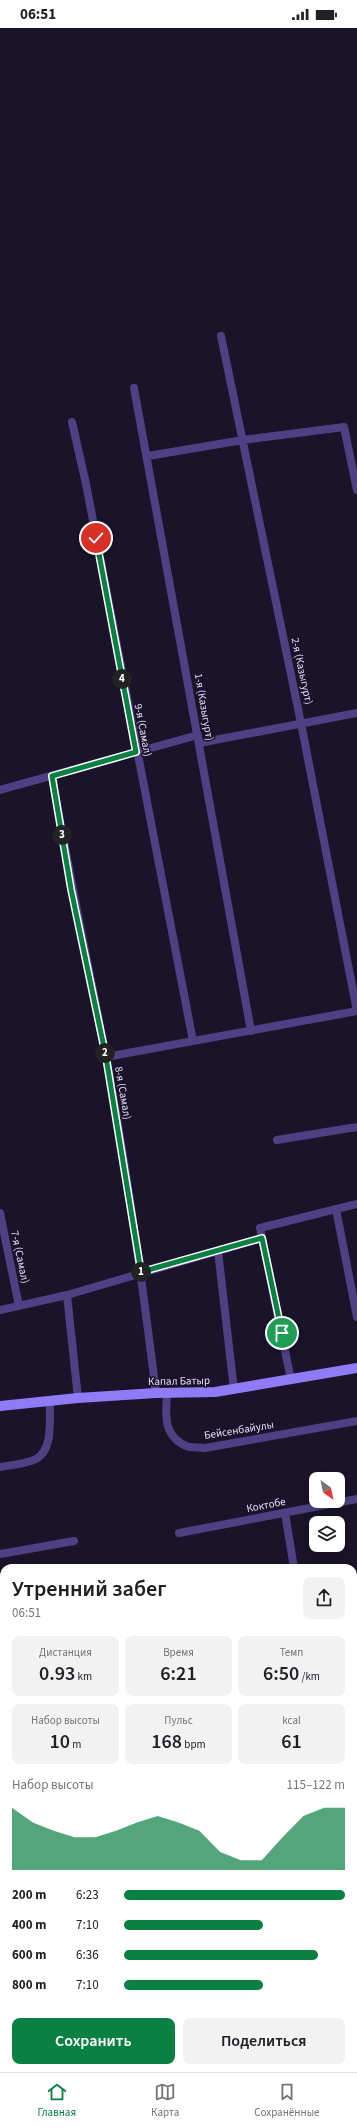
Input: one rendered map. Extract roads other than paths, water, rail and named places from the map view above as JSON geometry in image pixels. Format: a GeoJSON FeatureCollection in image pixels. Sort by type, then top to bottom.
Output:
{"type":"FeatureCollection","features":[{"type":"Feature","properties":{"kind":"main road","name":"Капал Батыр"},"geometry":{"type":"LineString","coordinates":[[0,1406],[78,1398],[234,1390],[357,1368]]}},
{"type":"Feature","properties":{"kind":"street","name":"2-я (Казыгурт)"},"geometry":{"type":"LineString","coordinates":[[221,336],[301,723],[357,1012]]}},
{"type":"Feature","properties":{"kind":"street","name":"1-я (Казыгурт)"},"geometry":{"type":"LineString","coordinates":[[134,388],[148,456],[251,1031]]}},
{"type":"Feature","properties":{"kind":"street","name":"9-я (Самал)"},"geometry":{"type":"LineString","coordinates":[[72,422],[86,484],[136,752],[193,1042]]}},
{"type":"Feature","properties":{"kind":"street"},"geometry":{"type":"LineString","coordinates":[[148,456],[243,440],[344,427],[357,490]]}},
{"type":"Feature","properties":{"kind":"street"},"geometry":{"type":"LineString","coordinates":[[0,790],[136,752],[199,739],[357,713]]}},
{"type":"Feature","properties":{"kind":"street","name":"8-я (Самал)"},"geometry":{"type":"LineString","coordinates":[[52,776],[71,889],[106,1057],[141,1272],[156,1393]]}},
{"type":"Feature","properties":{"kind":"street"},"geometry":{"type":"LineString","coordinates":[[106,1057],[357,1012]]}},
{"type":"Feature","properties":{"kind":"street"},"geometry":{"type":"LineString","coordinates":[[277,1140],[357,1127]]}},
{"type":"Feature","properties":{"kind":"street"},"geometry":{"type":"LineString","coordinates":[[291,1380],[260,1228],[357,1204]]}},
{"type":"Feature","properties":{"kind":"street"},"geometry":{"type":"LineString","coordinates":[[336,1209],[357,1317]]}},
{"type":"Feature","properties":{"kind":"street","name":"7-я (Самал)"},"geometry":{"type":"LineString","coordinates":[[0,1213],[19,1306]]}},
{"type":"Feature","properties":{"kind":"street"},"geometry":{"type":"LineString","coordinates":[[0,1310],[67,1295],[141,1272],[262,1238]]}},
{"type":"Feature","properties":{"kind":"street"},"geometry":{"type":"LineString","coordinates":[[218,1251],[234,1390]]}},
{"type":"Feature","properties":{"kind":"street"},"geometry":{"type":"LineString","coordinates":[[67,1295],[78,1398]]}},
{"type":"Feature","properties":{"kind":"street","name":"Бейсенбайулы"},"geometry":{"type":"LineString","coordinates":[[167,1393],[166,1423],[173,1436],[186,1446],[205,1448],[357,1421]]}},
{"type":"Feature","properties":{"kind":"street"},"geometry":{"type":"LineString","coordinates":[[0,1467],[35,1459],[43,1453],[48,1444],[50,1401]]}},
{"type":"Feature","properties":{"kind":"street","name":"Коктобе"},"geometry":{"type":"LineString","coordinates":[[179,1533],[357,1499]]}},
{"type":"Feature","properties":{"kind":"street"},"geometry":{"type":"LineString","coordinates":[[285,1513],[293,1564]]}},
{"type":"Feature","properties":{"kind":"street"},"geometry":{"type":"LineString","coordinates":[[0,1554],[74,1541]]}}]}
